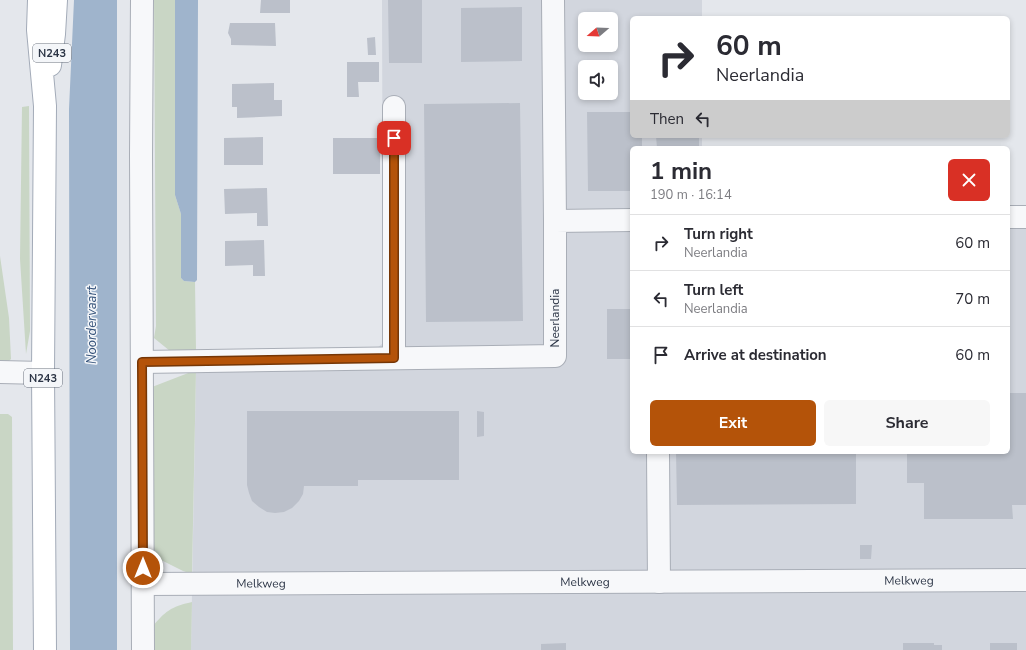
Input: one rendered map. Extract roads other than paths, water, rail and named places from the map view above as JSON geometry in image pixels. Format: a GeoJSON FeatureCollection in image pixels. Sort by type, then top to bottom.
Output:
{"type":"FeatureCollection","features":[{"type":"Feature","properties":{"kind":"main road","name":"N243"},"geometry":{"type":"LineString","coordinates":[[39,0],[38,30],[45,106],[43,372],[45,650]]}},
{"type":"Feature","properties":{"kind":"main road","name":"N243"},"geometry":{"type":"LineString","coordinates":[[45,106],[54,34],[56,0]]}},
{"type":"Feature","properties":{"kind":"street"},"geometry":{"type":"LineString","coordinates":[[142,0],[143,650]]}},
{"type":"Feature","properties":{"kind":"street"},"geometry":{"type":"LineString","coordinates":[[553,0],[555,221],[630,220]]}},
{"type":"Feature","properties":{"kind":"street"},"geometry":{"type":"LineString","coordinates":[[394,107],[394,358]]}},
{"type":"Feature","properties":{"kind":"street"},"geometry":{"type":"LineString","coordinates":[[1010,217],[1026,217]]}},
{"type":"Feature","properties":{"kind":"street","name":"Neerlandia"},"geometry":{"type":"LineString","coordinates":[[142,362],[555,356],[555,221]]}},
{"type":"Feature","properties":{"kind":"street"},"geometry":{"type":"LineString","coordinates":[[0,372],[43,372]]}},
{"type":"Feature","properties":{"kind":"street"},"geometry":{"type":"LineString","coordinates":[[658,454],[659,582]]}},
{"type":"Feature","properties":{"kind":"street","name":"Melkweg"},"geometry":{"type":"LineString","coordinates":[[143,584],[1026,580]]}},
{"type":"Feature","properties":{"kind":"water","name":"Noordervaart"},"geometry":{"type":"Polygon","coordinates":[[[74,0],[117,0],[117,650],[70,650],[69,109],[74,0]]]}},
{"type":"Feature","properties":{"kind":"water"},"geometry":{"type":"Polygon","coordinates":[[[175,0],[198,0],[197,280],[195,282],[184,281],[181,278],[181,214],[175,195],[175,0]]]}}]}
